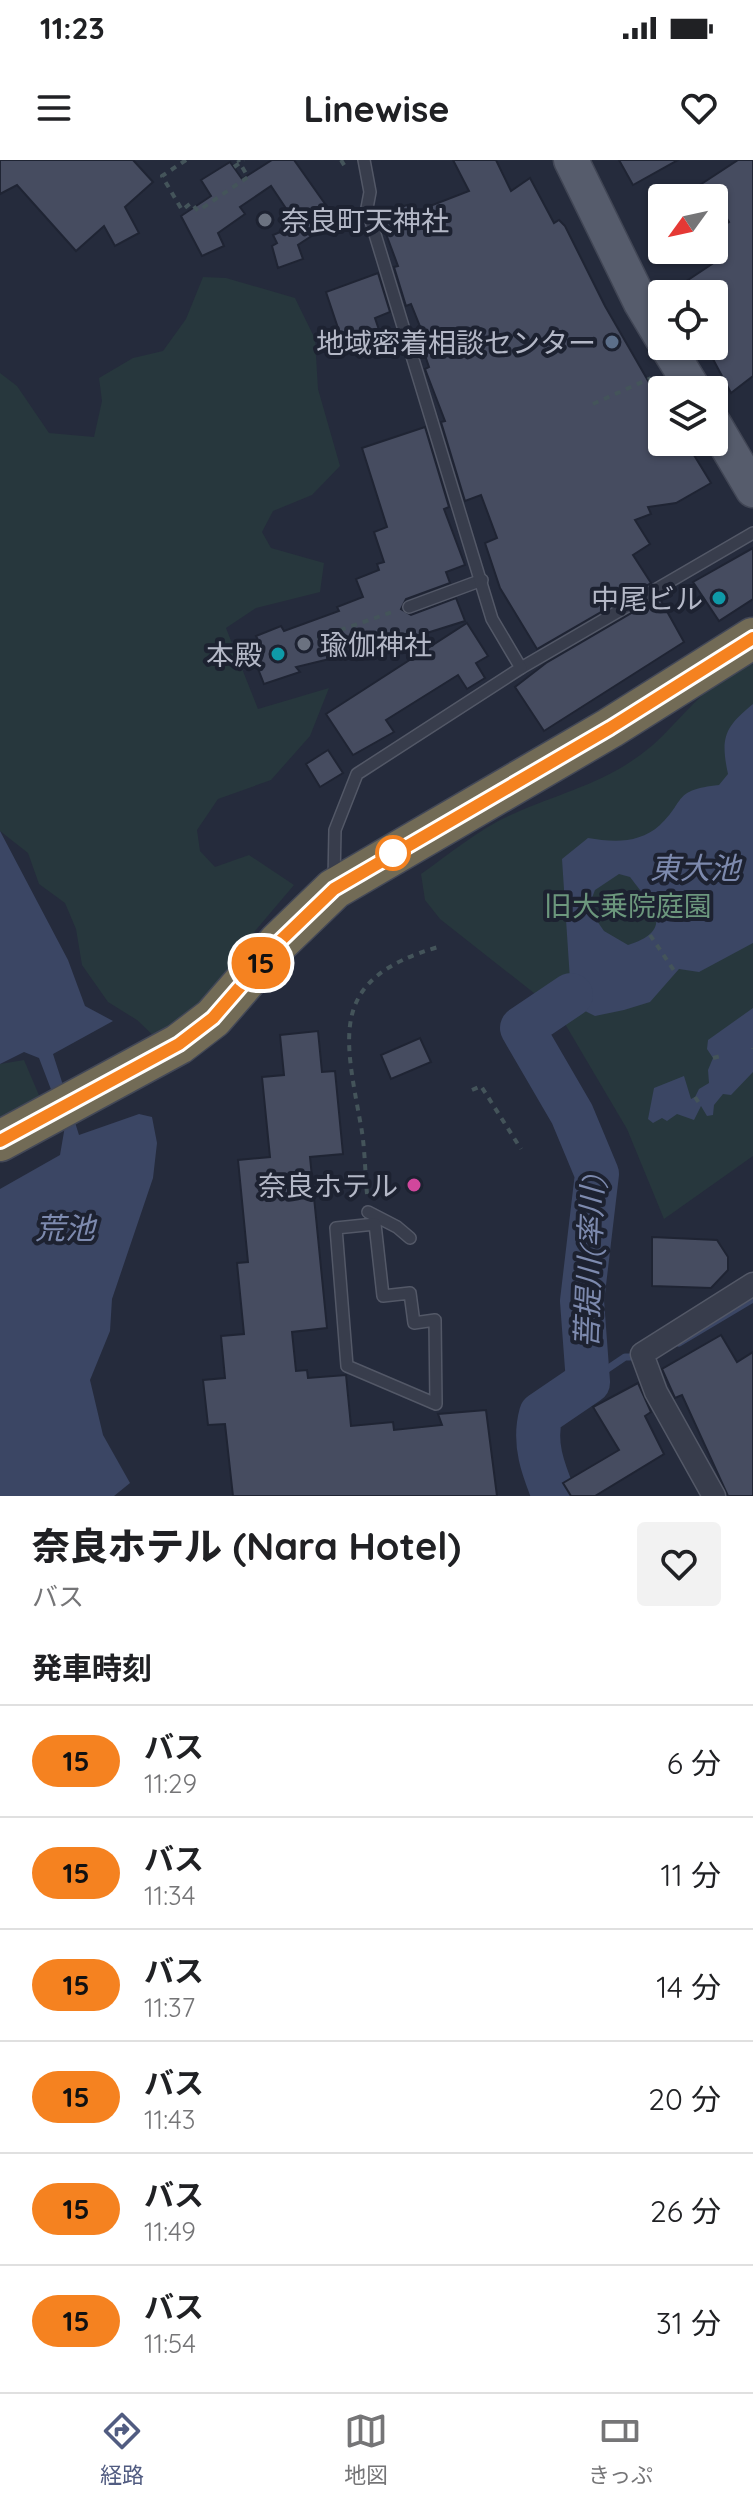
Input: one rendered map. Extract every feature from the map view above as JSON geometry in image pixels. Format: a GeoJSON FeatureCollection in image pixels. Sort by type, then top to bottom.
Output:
{"type":"FeatureCollection","features":[{"type":"Feature","properties":{"kind":"highway"},"geometry":{"type":"LineString","coordinates":[[0,1141],[179,1044],[213,1018],[278,943],[334,889],[610,728],[753,638]]}},
{"type":"Feature","properties":{"kind":"main road"},"geometry":{"type":"LineString","coordinates":[[571,160],[648,315]]}},
{"type":"Feature","properties":{"kind":"main road"},"geometry":{"type":"LineString","coordinates":[[728,448],[753,490]]}},
{"type":"Feature","properties":{"kind":"street"},"geometry":{"type":"LineString","coordinates":[[714,1496],[656,1392],[642,1354],[753,1284]]}},
{"type":"Feature","properties":{"kind":"lane"},"geometry":{"type":"LineString","coordinates":[[364,160],[370,192],[367,208],[492,619],[521,668]]}},
{"type":"Feature","properties":{"kind":"lane"},"geometry":{"type":"LineString","coordinates":[[334,889],[335,830],[357,774],[521,668],[753,533]]}},
{"type":"Feature","properties":{"kind":"lane"},"geometry":{"type":"LineString","coordinates":[[409,607],[482,580]]}},
{"type":"Feature","properties":{"kind":"lane"},"geometry":{"type":"LineString","coordinates":[[368,1212],[397,1227],[410,1238]]}},
{"type":"Feature","properties":{"kind":"lane"},"geometry":{"type":"LineString","coordinates":[[375,1224],[383,1296],[410,1293],[414,1323],[435,1320],[436,1404],[347,1366],[336,1228],[375,1224]]}},
{"type":"Feature","properties":{"kind":"path"},"geometry":{"type":"LineString","coordinates":[[186,160],[162,176],[182,210],[191,203],[198,211],[248,177],[241,161],[234,167]]}},
{"type":"Feature","properties":{"kind":"path"},"geometry":{"type":"LineString","coordinates":[[593,404],[675,360]]}},
{"type":"Feature","properties":{"kind":"path"},"geometry":{"type":"LineString","coordinates":[[306,642],[409,607]]}},
{"type":"Feature","properties":{"kind":"path"},"geometry":{"type":"LineString","coordinates":[[650,935],[675,972]]}},
{"type":"Feature","properties":{"kind":"path"},"geometry":{"type":"LineString","coordinates":[[368,1212],[362,1131],[348,1058],[348,1022],[358,1000],[382,970],[409,955],[438,947]]}},
{"type":"Feature","properties":{"kind":"path"},"geometry":{"type":"LineString","coordinates":[[713,1058],[721,1056]]}},
{"type":"Feature","properties":{"kind":"path"},"geometry":{"type":"LineString","coordinates":[[472,1090],[481,1086],[521,1149]]}},
{"type":"Feature","properties":{"kind":"path"},"geometry":{"type":"LineString","coordinates":[[695,1097],[701,1106]]}},
{"type":"Feature","properties":{"kind":"green space"},"geometry":{"type":"Polygon","coordinates":[[[203,277],[226,278],[295,298],[315,339],[318,389],[340,466],[312,495],[273,511],[262,532],[271,548],[324,563],[320,592],[256,608],[226,628],[258,709],[329,688],[310,736],[271,780],[218,799],[197,830],[200,851],[215,867],[249,855],[294,885],[255,931],[219,995],[159,1041],[137,1020],[108,1002],[82,965],[76,929],[65,903],[39,884],[28,853],[0,831],[0,373],[17,386],[49,433],[94,437],[102,401],[99,378],[133,358],[163,351],[186,319],[203,277]]]}},
{"type":"Feature","properties":{"kind":"green space","name":"旧大乗院庭園"},"geometry":{"type":"Polygon","coordinates":[[[753,664],[753,1156],[664,1219],[627,1129],[558,1012],[440,919],[425,900],[421,874],[501,820],[620,768],[654,744],[713,685],[740,668],[753,664]]]}},
{"type":"Feature","properties":{"kind":"green space"},"geometry":{"type":"Polygon","coordinates":[[[24,1060],[41,1100],[0,1123],[0,1064],[24,1060]]]}},
{"type":"Feature","properties":{"kind":"water","name":"東大池"},"geometry":{"type":"Polygon","coordinates":[[[753,704],[753,943],[699,972],[679,969],[650,1002],[595,1016],[583,1010],[571,995],[562,859],[588,838],[616,841],[643,836],[660,825],[687,794],[719,785],[728,774],[725,751],[727,734],[736,719],[753,704]],[[619,874],[595,890],[588,908],[604,931],[628,945],[643,939],[656,924],[652,907],[630,877],[619,874]]]}},
{"type":"Feature","properties":{"kind":"water","name":"荒池"},"geometry":{"type":"Polygon","coordinates":[[[0,831],[68,960],[85,1006],[113,1021],[53,1054],[79,1135],[139,1114],[152,1117],[157,1143],[153,1178],[112,1299],[110,1331],[90,1380],[103,1435],[130,1483],[114,1496],[0,1496],[0,1189],[60,1155],[65,1126],[39,1058],[24,1052],[0,1064],[0,831]]]}},
{"type":"Feature","properties":{"kind":"water"},"geometry":{"type":"Polygon","coordinates":[[[753,1008],[753,1072],[731,1095],[723,1094],[714,1105],[713,1115],[707,1116],[701,1106],[694,1120],[677,1114],[667,1121],[662,1118],[653,1123],[648,1119],[654,1088],[684,1076],[691,1099],[709,1083],[708,1070],[713,1058],[707,1049],[708,1040],[753,1008]]]}},
{"type":"Feature","properties":{"kind":"building"},"geometry":{"type":"Polygon","coordinates":[[[0,160],[133,160],[153,182],[125,207],[139,233],[115,246],[104,226],[76,251],[17,185],[0,194],[0,160]]]}},
{"type":"Feature","properties":{"kind":"building"},"geometry":{"type":"Polygon","coordinates":[[[272,160],[294,160],[330,211],[326,213],[335,210],[339,218],[298,245],[303,259],[278,268],[272,246],[277,243],[273,235],[297,225],[271,186],[240,207],[245,214],[218,233],[224,246],[202,256],[181,216],[211,196],[201,180],[230,162],[242,179],[272,160]]]}},
{"type":"Feature","properties":{"kind":"building"},"geometry":{"type":"Polygon","coordinates":[[[453,160],[496,160],[511,191],[530,178],[554,223],[559,220],[565,226],[605,306],[648,381],[648,456],[695,456],[711,483],[676,503],[648,507],[651,514],[635,520],[650,544],[633,555],[651,583],[537,649],[500,588],[485,543],[497,538],[481,495],[465,501],[441,422],[445,421],[425,369],[429,367],[420,341],[425,339],[411,304],[406,306],[394,267],[398,266],[379,215],[407,205],[412,213],[469,191],[453,160]]]}},
{"type":"Feature","properties":{"kind":"building"},"geometry":{"type":"Polygon","coordinates":[[[619,160],[678,160],[633,185],[619,160]]]}},
{"type":"Feature","properties":{"kind":"building"},"geometry":{"type":"Polygon","coordinates":[[[738,160],[753,160],[753,376],[731,393],[728,376],[722,376],[713,360],[728,360],[728,280],[688,280],[712,264],[728,264],[728,184],[701,184],[738,160]]]}},
{"type":"Feature","properties":{"kind":"building"},"geometry":{"type":"Polygon","coordinates":[[[378,273],[390,312],[375,318],[380,333],[344,346],[326,292],[378,273]]]}},
{"type":"Feature","properties":{"kind":"building"},"geometry":{"type":"Polygon","coordinates":[[[425,427],[449,507],[444,509],[465,565],[446,572],[450,583],[406,599],[401,609],[411,615],[456,598],[465,621],[347,658],[346,655],[296,667],[300,672],[264,684],[251,651],[262,648],[256,636],[281,626],[284,631],[339,611],[337,607],[363,597],[356,579],[379,570],[377,564],[384,562],[374,532],[387,527],[362,448],[425,427]]]}},
{"type":"Feature","properties":{"kind":"building"},"geometry":{"type":"Polygon","coordinates":[[[753,548],[753,599],[719,621],[693,582],[753,548]]]}},
{"type":"Feature","properties":{"kind":"building"},"geometry":{"type":"Polygon","coordinates":[[[659,597],[684,642],[544,731],[515,687],[546,663],[659,597]]]}},
{"type":"Feature","properties":{"kind":"building"},"geometry":{"type":"Polygon","coordinates":[[[467,623],[488,656],[476,663],[485,678],[467,689],[458,675],[386,720],[394,732],[353,755],[326,714],[467,623]]]}},
{"type":"Feature","properties":{"kind":"building"},"geometry":{"type":"Polygon","coordinates":[[[328,750],[343,773],[320,787],[306,764],[328,750]]]}},
{"type":"Feature","properties":{"kind":"building"},"geometry":{"type":"Polygon","coordinates":[[[318,1031],[322,1072],[335,1071],[343,1154],[310,1157],[327,1328],[292,1332],[296,1371],[307,1370],[308,1378],[346,1375],[351,1426],[393,1422],[394,1430],[442,1425],[438,1414],[486,1410],[497,1496],[233,1496],[225,1424],[208,1425],[203,1380],[225,1378],[221,1336],[244,1334],[237,1263],[248,1262],[238,1160],[270,1157],[262,1077],[284,1075],[280,1035],[318,1031]]]}},
{"type":"Feature","properties":{"kind":"building"},"geometry":{"type":"Polygon","coordinates":[[[420,1038],[431,1062],[391,1079],[381,1055],[420,1038]]]}},
{"type":"Feature","properties":{"kind":"building"},"geometry":{"type":"Polygon","coordinates":[[[652,1237],[717,1240],[728,1257],[728,1270],[711,1288],[652,1286],[652,1237]]]}},
{"type":"Feature","properties":{"kind":"building"},"geometry":{"type":"Polygon","coordinates":[[[721,1335],[737,1362],[753,1352],[753,1496],[728,1496],[682,1395],[675,1398],[662,1369],[721,1335]]]}},
{"type":"Feature","properties":{"kind":"building"},"geometry":{"type":"Polygon","coordinates":[[[638,1383],[651,1412],[645,1416],[664,1454],[595,1496],[571,1496],[563,1483],[619,1450],[593,1407],[638,1383]]]}},
{"type":"Feature","properties":{"kind":"waterway","name":"菩提川(率川)"},"geometry":{"type":"LineString","coordinates":[[554,1496],[540,1456],[539,1425],[541,1414],[588,1382],[582,1301],[597,1174],[572,1114],[522,1028],[571,995]]}},
{"type":"Feature","properties":{"kind":"waterway"},"geometry":{"type":"LineString","coordinates":[[679,1343],[753,1299]]}},
{"type":"Feature","properties":{"kind":"waterway"},"geometry":{"type":"LineString","coordinates":[[588,1382],[625,1357],[638,1357]]}},
{"type":"Feature","properties":{"kind":"bus line","name":"15"},"geometry":{"type":"LineString","coordinates":[[0,1141],[179,1044],[213,1018],[278,943],[334,889],[610,728],[753,638]]}},
{"type":"Feature","properties":{"kind":"place","name":"奈良町天神社"},"geometry":{"type":"Point","coordinates":[265,220]}},
{"type":"Feature","properties":{"kind":"place","name":"地域密着相談センター"},"geometry":{"type":"Point","coordinates":[612,342]}},
{"type":"Feature","properties":{"kind":"place","name":"中尾ビル"},"geometry":{"type":"Point","coordinates":[719,598]}},
{"type":"Feature","properties":{"kind":"place","name":"瑜伽神社"},"geometry":{"type":"Point","coordinates":[304,644]}},
{"type":"Feature","properties":{"kind":"place","name":"本殿"},"geometry":{"type":"Point","coordinates":[278,654]}},
{"type":"Feature","properties":{"kind":"place","name":"奈良ホテル"},"geometry":{"type":"Point","coordinates":[414,1185]}}]}
